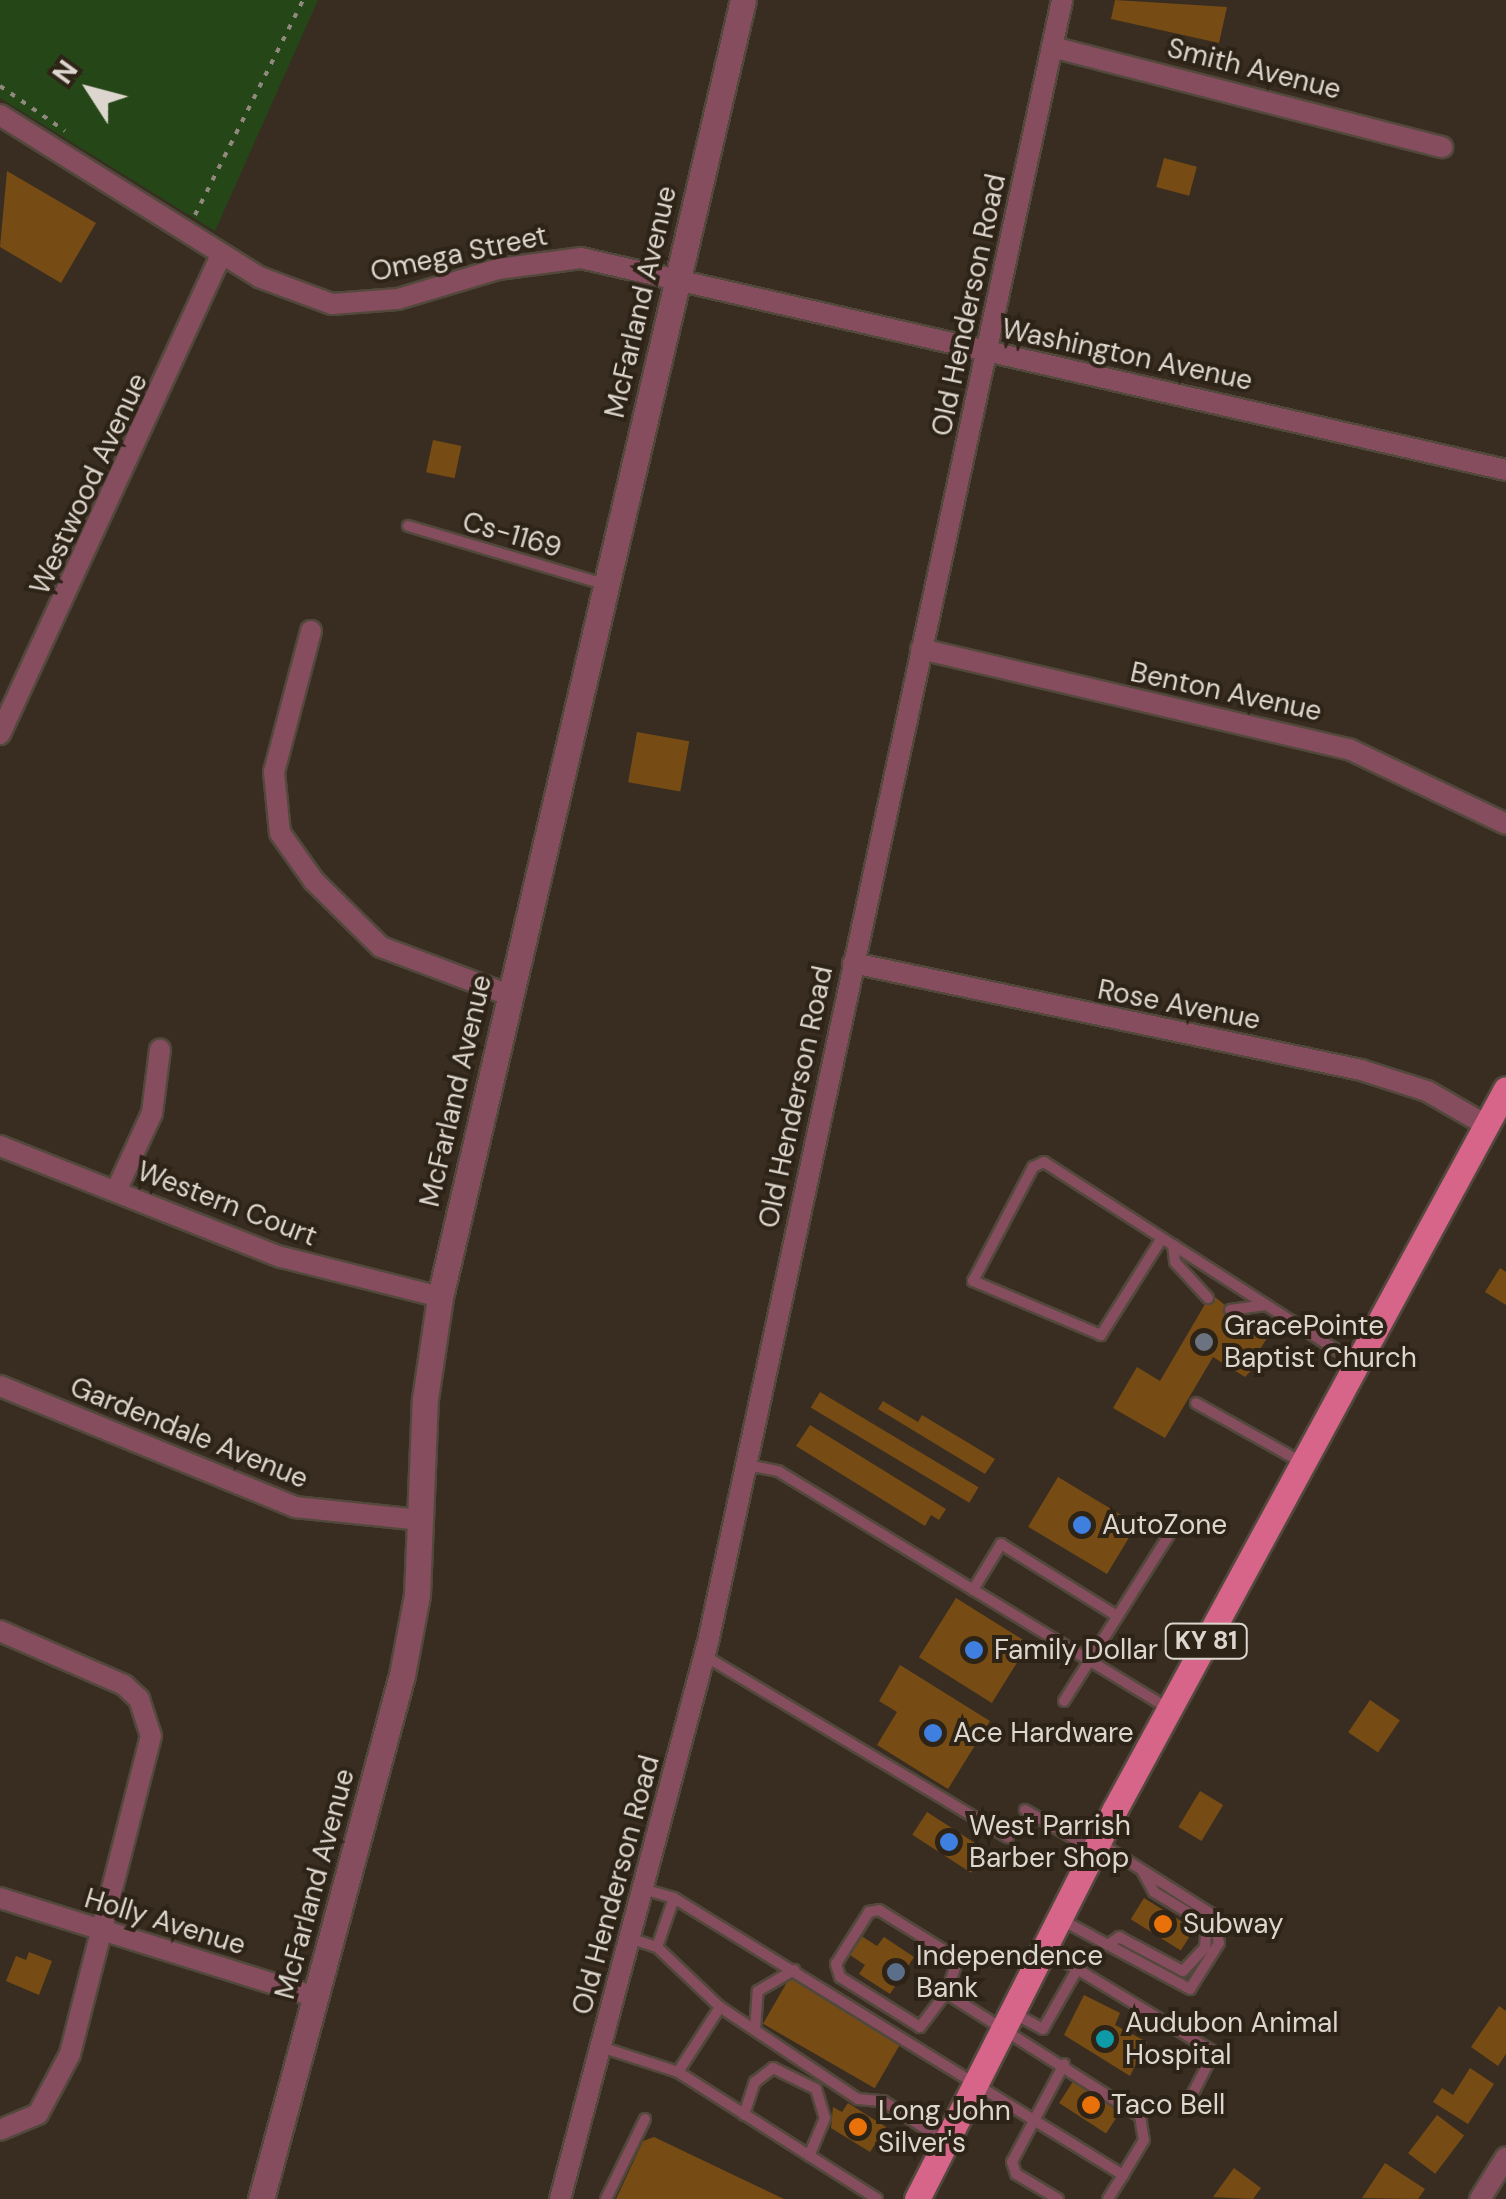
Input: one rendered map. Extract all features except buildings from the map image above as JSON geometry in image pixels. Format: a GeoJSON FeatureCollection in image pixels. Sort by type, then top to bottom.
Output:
{"type":"FeatureCollection","features":[{"type":"Feature","properties":{"kind":"main road","name":"KY 81"},"geometry":{"type":"LineString","coordinates":[[917,2199],[1096,1846],[1506,1089]]}},
{"type":"Feature","properties":{"kind":"street","name":"McFarland Avenue"},"geometry":{"type":"LineString","coordinates":[[262,2199],[402,1675],[422,1520],[425,1400],[440,1296],[743,0]]}},
{"type":"Feature","properties":{"kind":"street","name":"Old Henderson Road"},"geometry":{"type":"LineString","coordinates":[[560,2199],[704,1655],[1062,0]]}},
{"type":"Feature","properties":{"kind":"street","name":"Smith Avenue"},"geometry":{"type":"LineString","coordinates":[[1052,47],[1442,147]]}},
{"type":"Feature","properties":{"kind":"street","name":"Omega Street"},"geometry":{"type":"LineString","coordinates":[[0,115],[221,255],[332,304],[398,299],[554,260],[581,258],[678,280]]}},
{"type":"Feature","properties":{"kind":"street","name":"Westwood Avenue"},"geometry":{"type":"LineString","coordinates":[[0,734],[221,255]]}},
{"type":"Feature","properties":{"kind":"street","name":"Washington Avenue"},"geometry":{"type":"LineString","coordinates":[[678,280],[1506,470]]}},
{"type":"Feature","properties":{"kind":"street"},"geometry":{"type":"LineString","coordinates":[[312,632],[274,772],[280,833],[314,881],[381,947],[509,995]]}},
{"type":"Feature","properties":{"kind":"street","name":"Benton Avenue"},"geometry":{"type":"LineString","coordinates":[[921,650],[1315,738],[1401,768],[1506,824]]}},
{"type":"Feature","properties":{"kind":"street","name":"Rose Avenue"},"geometry":{"type":"LineString","coordinates":[[852,963],[1361,1070],[1427,1091],[1486,1125]]}},
{"type":"Feature","properties":{"kind":"street"},"geometry":{"type":"LineString","coordinates":[[116,1191],[152,1114],[160,1050]]}},
{"type":"Feature","properties":{"kind":"street","name":"Western Court"},"geometry":{"type":"LineString","coordinates":[[0,1146],[282,1257],[440,1296]]}},
{"type":"Feature","properties":{"kind":"street","name":"Gardendale Avenue"},"geometry":{"type":"LineString","coordinates":[[0,1386],[295,1507],[422,1520]]}},
{"type":"Feature","properties":{"kind":"street"},"geometry":{"type":"LineString","coordinates":[[0,1630],[124,1685],[148,1716],[148,1756],[104,1933],[52,2098],[21,2125],[0,2130]]}},
{"type":"Feature","properties":{"kind":"street","name":"Holly Avenue"},"geometry":{"type":"LineString","coordinates":[[0,1898],[315,1997]]}},
{"type":"Feature","properties":{"kind":"street"},"geometry":{"type":"LineString","coordinates":[[1480,2199],[1506,2157]]}},
{"type":"Feature","properties":{"kind":"lane","name":"Cs-1169"},"geometry":{"type":"LineString","coordinates":[[408,526],[605,584]]}},
{"type":"Feature","properties":{"kind":"lane"},"geometry":{"type":"LineString","coordinates":[[1168,1241],[1101,1335],[973,1282],[1038,1163],[1168,1241],[1356,1363]]}},
{"type":"Feature","properties":{"kind":"lane"},"geometry":{"type":"LineString","coordinates":[[1168,1241],[1175,1262],[1208,1298]]}},
{"type":"Feature","properties":{"kind":"lane"},"geometry":{"type":"LineString","coordinates":[[1230,1310],[1266,1305]]}},
{"type":"Feature","properties":{"kind":"lane"},"geometry":{"type":"LineString","coordinates":[[1196,1403],[1302,1462]]}},
{"type":"Feature","properties":{"kind":"lane"},"geometry":{"type":"LineString","coordinates":[[746,1465],[778,1471],[1169,1709]]}},
{"type":"Feature","properties":{"kind":"lane"},"geometry":{"type":"LineString","coordinates":[[1064,1701],[1168,1535]]}},
{"type":"Feature","properties":{"kind":"lane"},"geometry":{"type":"LineString","coordinates":[[974,1590],[1001,1544],[1117,1616]]}},
{"type":"Feature","properties":{"kind":"lane"},"geometry":{"type":"LineString","coordinates":[[704,1655],[1008,1837]]}},
{"type":"Feature","properties":{"kind":"lane"},"geometry":{"type":"LineString","coordinates":[[1026,1810],[1141,1868],[1213,1915],[1219,1943],[1190,1989],[1060,1919]]}},
{"type":"Feature","properties":{"kind":"lane"},"geometry":{"type":"LineString","coordinates":[[1108,1945],[1119,1937],[1184,1971],[1205,1947],[1207,1924],[1154,1892],[1141,1868]]}},
{"type":"Feature","properties":{"kind":"lane"},"geometry":{"type":"LineString","coordinates":[[643,1888],[674,1898],[1123,2175]]}},
{"type":"Feature","properties":{"kind":"lane"},"geometry":{"type":"LineString","coordinates":[[657,1946],[674,1898]]}},
{"type":"Feature","properties":{"kind":"lane"},"geometry":{"type":"LineString","coordinates":[[879,1910],[958,1958],[946,1992],[920,2027],[840,1977],[836,1964],[869,1912],[879,1910]]}},
{"type":"Feature","properties":{"kind":"lane"},"geometry":{"type":"LineString","coordinates":[[630,1938],[657,1946],[720,2006],[858,2099],[883,2101],[945,2142]]}},
{"type":"Feature","properties":{"kind":"lane"},"geometry":{"type":"LineString","coordinates":[[1043,1948],[1214,2052],[1185,2109]]}},
{"type":"Feature","properties":{"kind":"lane"},"geometry":{"type":"LineString","coordinates":[[946,1992],[1007,2018],[1043,2028],[1078,1968]]}},
{"type":"Feature","properties":{"kind":"lane"},"geometry":{"type":"LineString","coordinates":[[755,2031],[758,1992],[794,1970]]}},
{"type":"Feature","properties":{"kind":"lane"},"geometry":{"type":"LineString","coordinates":[[678,2072],[720,2006]]}},
{"type":"Feature","properties":{"kind":"lane"},"geometry":{"type":"LineString","coordinates":[[1007,2018],[1064,2064],[1140,2116],[1144,2140],[1108,2199]]}},
{"type":"Feature","properties":{"kind":"lane"},"geometry":{"type":"LineString","coordinates":[[601,2048],[678,2072],[877,2199]]}},
{"type":"Feature","properties":{"kind":"lane"},"geometry":{"type":"LineString","coordinates":[[1058,2199],[1016,2174],[1012,2162],[1030,2118],[1064,2064]]}},
{"type":"Feature","properties":{"kind":"lane"},"geometry":{"type":"LineString","coordinates":[[744,2114],[755,2082],[773,2068],[816,2089],[825,2118],[809,2156]]}},
{"type":"Feature","properties":{"kind":"lane"},"geometry":{"type":"LineString","coordinates":[[606,2199],[645,2119]]}},
{"type":"Feature","properties":{"kind":"path"},"geometry":{"type":"LineString","coordinates":[[178,205],[194,215],[303,0]]}},
{"type":"Feature","properties":{"kind":"path"},"geometry":{"type":"LineString","coordinates":[[0,86],[72,137]]}},
{"type":"Feature","properties":{"kind":"green space"},"geometry":{"type":"Polygon","coordinates":[[[0,0],[318,0],[215,231],[0,98],[0,0]]]}},
{"type":"Feature","properties":{"kind":"place","name":"GracePointe Baptist Church"},"geometry":{"type":"Point","coordinates":[1204,1342]}},
{"type":"Feature","properties":{"kind":"place","name":"AutoZone"},"geometry":{"type":"Point","coordinates":[1082,1525]}},
{"type":"Feature","properties":{"kind":"place","name":"Family Dollar"},"geometry":{"type":"Point","coordinates":[974,1650]}},
{"type":"Feature","properties":{"kind":"place","name":"Ace Hardware"},"geometry":{"type":"Point","coordinates":[933,1733]}},
{"type":"Feature","properties":{"kind":"place","name":"West Parrish Barber Shop"},"geometry":{"type":"Point","coordinates":[949,1842]}},
{"type":"Feature","properties":{"kind":"place","name":"Subway"},"geometry":{"type":"Point","coordinates":[1163,1924]}},
{"type":"Feature","properties":{"kind":"place","name":"Independence Bank"},"geometry":{"type":"Point","coordinates":[896,1972]}},
{"type":"Feature","properties":{"kind":"place","name":"Audubon Animal Hospital"},"geometry":{"type":"Point","coordinates":[1105,2039]}},
{"type":"Feature","properties":{"kind":"place","name":"Taco Bell"},"geometry":{"type":"Point","coordinates":[1091,2105]}},
{"type":"Feature","properties":{"kind":"place","name":"Long John Silver's"},"geometry":{"type":"Point","coordinates":[858,2127]}}]}
